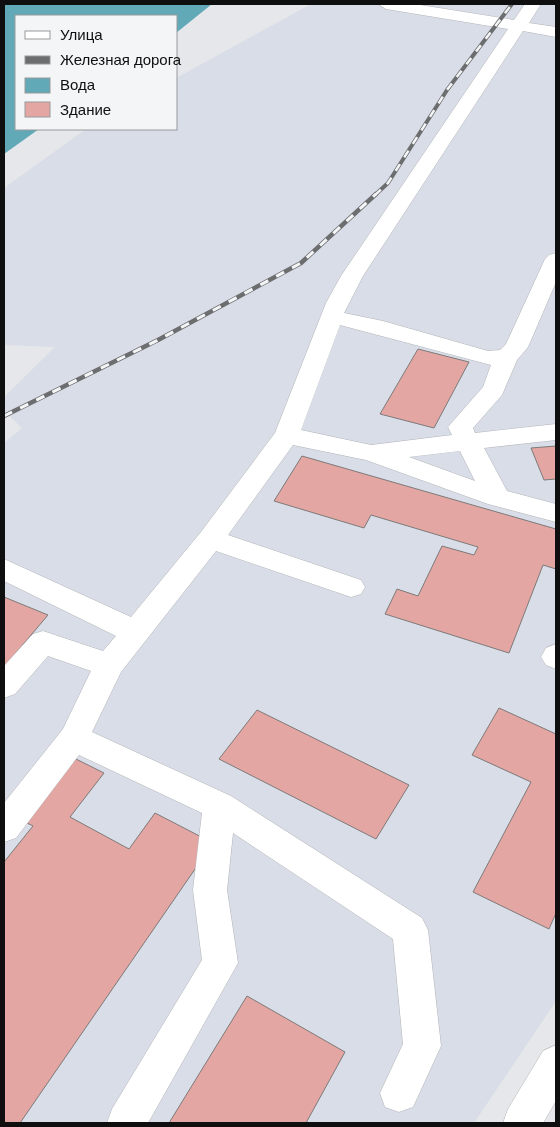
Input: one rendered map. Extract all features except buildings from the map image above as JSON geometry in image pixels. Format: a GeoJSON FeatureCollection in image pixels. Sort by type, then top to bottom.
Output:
{"type":"FeatureCollection","features":[{"type":"Feature","properties":{"kind":"lane"},"geometry":{"type":"LineString","coordinates":[[386,4],[556,32]]}},
{"type":"Feature","properties":{"kind":"lane"},"geometry":{"type":"LineString","coordinates":[[4,828],[74,738],[109,665],[211,539],[287,435],[332,317],[352,276],[533,4]]}},
{"type":"Feature","properties":{"kind":"lane"},"geometry":{"type":"LineString","coordinates":[[497,498],[460,427],[494,390],[506,357],[516,347],[556,259]]}},
{"type":"Feature","properties":{"kind":"lane"},"geometry":{"type":"LineString","coordinates":[[332,317],[375,326],[487,358],[506,357]]}},
{"type":"Feature","properties":{"kind":"lane"},"geometry":{"type":"LineString","coordinates":[[370,453],[556,432]]}},
{"type":"Feature","properties":{"kind":"lane"},"geometry":{"type":"LineString","coordinates":[[287,435],[370,453],[497,498],[556,513]]}},
{"type":"Feature","properties":{"kind":"lane"},"geometry":{"type":"LineString","coordinates":[[524,505],[556,500]]}},
{"type":"Feature","properties":{"kind":"lane"},"geometry":{"type":"LineString","coordinates":[[211,539],[351,586]]}},
{"type":"Feature","properties":{"kind":"lane"},"geometry":{"type":"LineString","coordinates":[[4,569],[135,632]]}},
{"type":"Feature","properties":{"kind":"lane"},"geometry":{"type":"LineString","coordinates":[[4,686],[43,642],[109,665]]}},
{"type":"Feature","properties":{"kind":"lane"},"geometry":{"type":"LineString","coordinates":[[74,738],[219,806],[410,930],[422,1046],[399,1093]]}},
{"type":"Feature","properties":{"kind":"lane"},"geometry":{"type":"LineString","coordinates":[[126,1123],[220,964],[210,890],[219,806]]}},
{"type":"Feature","properties":{"kind":"lane"},"geometry":{"type":"LineString","coordinates":[[522,1123],[556,1064]]}},
{"type":"Feature","properties":{"kind":"shaded area"},"geometry":{"type":"Polygon","coordinates":[[[311,4],[556,4],[556,1001],[474,1123],[4,1123],[4,443],[22,428],[4,411],[4,397],[55,347],[4,345],[4,188],[85,130],[178,130],[178,77],[311,4]]]}},
{"type":"Feature","properties":{"kind":"water"},"geometry":{"type":"Polygon","coordinates":[[[4,4],[212,4],[178,31],[178,15],[15,15],[15,130],[38,130],[4,154],[4,4]]]}},
{"type":"Feature","properties":{"kind":"railway"},"geometry":{"type":"LineString","coordinates":[[375,195],[388,183],[447,90],[512,4]]}},
{"type":"Feature","properties":{"kind":"railway"},"geometry":{"type":"LineString","coordinates":[[4,416],[158,340],[301,263],[376,194]]}}]}
